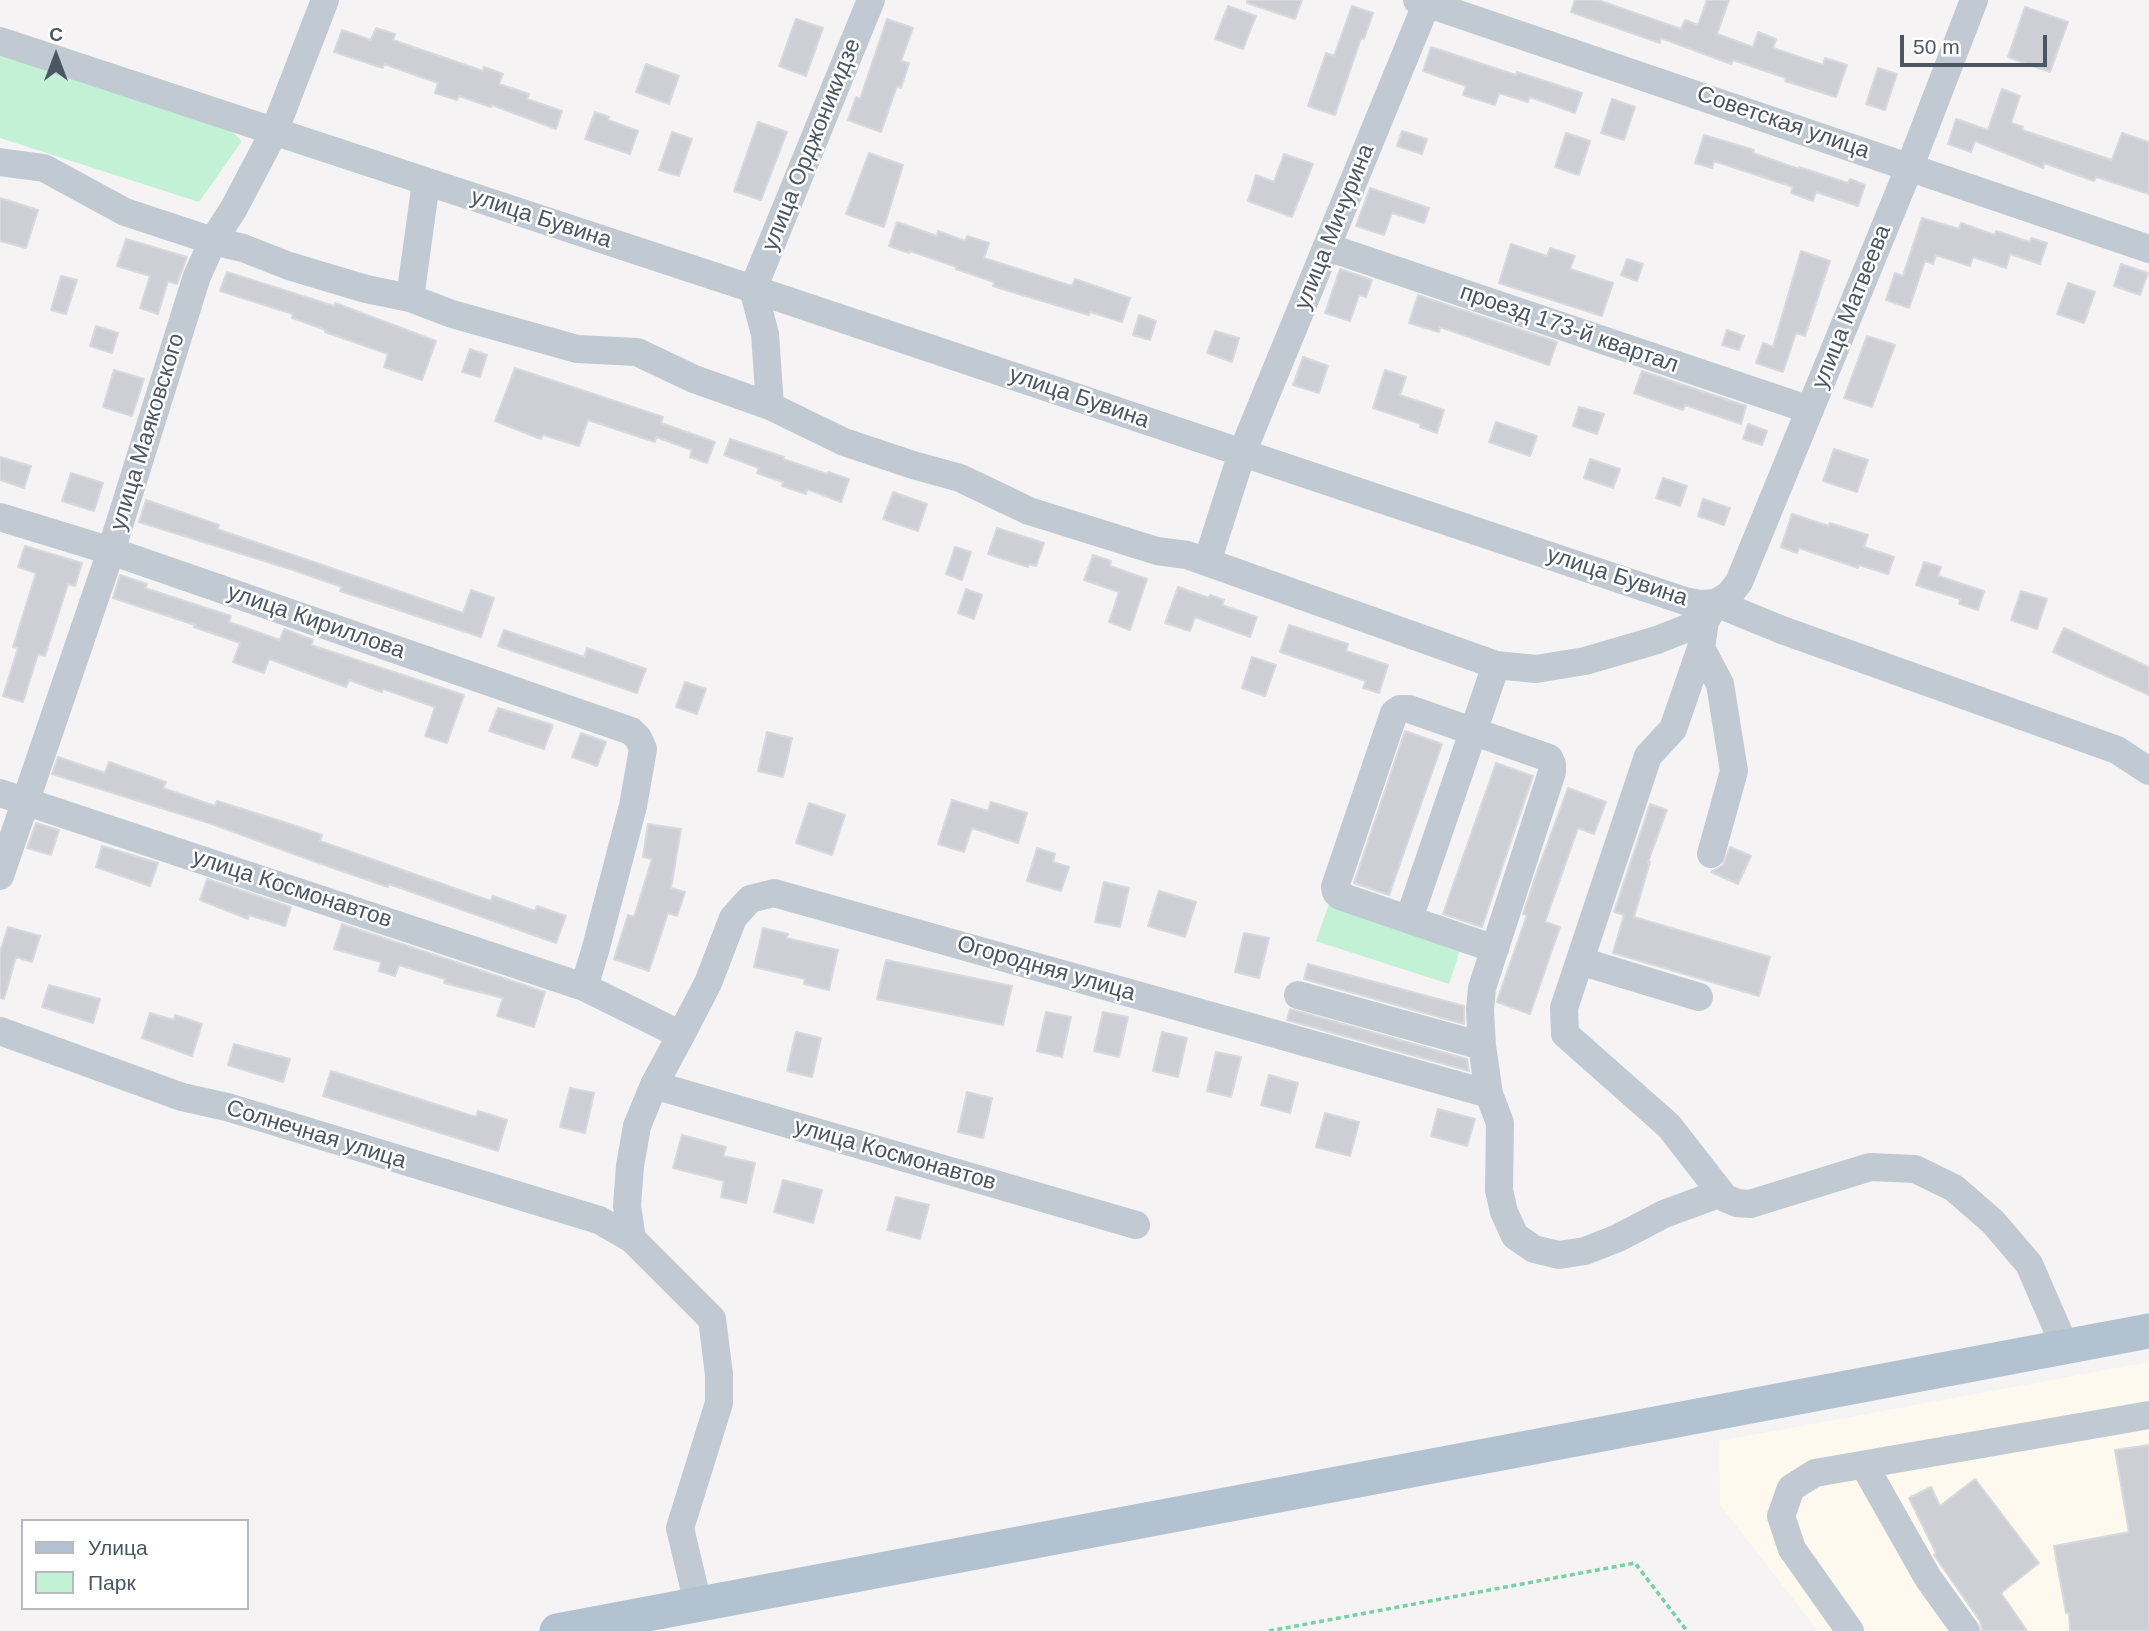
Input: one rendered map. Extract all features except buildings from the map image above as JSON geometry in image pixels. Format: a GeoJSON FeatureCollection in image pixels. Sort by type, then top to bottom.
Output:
{"type":"FeatureCollection","features":[{"type":"Feature","properties":{"kind":"main road"},"geometry":{"type":"LineString","coordinates":[[557,1631],[2149,1331]]}},
{"type":"Feature","properties":{"kind":"street","name":"улица Маяковского"},"geometry":{"type":"LineString","coordinates":[[0,876],[13,797],[111,551],[197,276],[213,241],[234,208],[274,132],[325,0]]}},
{"type":"Feature","properties":{"kind":"street","name":"улица Орджоникидзе"},"geometry":{"type":"LineString","coordinates":[[753,289],[871,0]]}},
{"type":"Feature","properties":{"kind":"street","name":"улица Матвеева"},"geometry":{"type":"LineString","coordinates":[[1707,624],[1739,582],[1910,166],[1973,0]]}},
{"type":"Feature","properties":{"kind":"street","name":"Советская улица"},"geometry":{"type":"LineString","coordinates":[[1424,1],[2149,249]]}},
{"type":"Feature","properties":{"kind":"street","name":"улица Мичурина"},"geometry":{"type":"LineString","coordinates":[[1207,562],[1242,453],[1424,1]]}},
{"type":"Feature","properties":{"kind":"street","name":"улица Бувина"},"geometry":{"type":"LineString","coordinates":[[0,41],[1700,604],[1707,624],[1782,630],[2118,750],[2149,771]]}},
{"type":"Feature","properties":{"kind":"street"},"geometry":{"type":"LineString","coordinates":[[0,162],[44,168],[125,212],[366,289],[410,298],[452,314],[577,349],[637,352],[694,379],[770,406],[844,442],[913,466],[960,478],[1029,511],[1157,551],[1187,555],[1496,665],[1536,668],[1585,661],[1707,624]]}},
{"type":"Feature","properties":{"kind":"street"},"geometry":{"type":"LineString","coordinates":[[410,298],[426,182]]}},
{"type":"Feature","properties":{"kind":"street","name":"проезд 173-й квартал"},"geometry":{"type":"LineString","coordinates":[[1327,247],[1810,410]]}},
{"type":"Feature","properties":{"kind":"street"},"geometry":{"type":"LineString","coordinates":[[753,289],[765,334],[770,406]]}},
{"type":"Feature","properties":{"kind":"street","name":"улица Кириллова"},"geometry":{"type":"LineString","coordinates":[[0,517],[111,551],[631,731],[643,749],[633,806],[584,986]]}},
{"type":"Feature","properties":{"kind":"street"},"geometry":{"type":"LineString","coordinates":[[1707,624],[1734,772],[1711,854]]}},
{"type":"Feature","properties":{"kind":"street"},"geometry":{"type":"LineString","coordinates":[[1707,624],[1673,729],[1648,756],[1564,1008],[1564,1034],[1669,1126],[1725,1198],[1737,1203],[1750,1203],[1870,1167],[1915,1169],[1954,1188],[1993,1222],[2029,1264],[2065,1347]]}},
{"type":"Feature","properties":{"kind":"street"},"geometry":{"type":"LineString","coordinates":[[1409,919],[1496,665]]}},
{"type":"Feature","properties":{"kind":"street"},"geometry":{"type":"LineString","coordinates":[[1495,948],[1340,896],[1335,887],[1394,713],[1400,709],[1409,709],[1549,758],[1552,764],[1552,772],[1495,948],[1482,988],[1480,1010],[1489,1094],[1500,1123],[1499,1190],[1504,1212],[1515,1236],[1534,1249],[1559,1255],[1585,1251],[1618,1238],[1664,1214],[1721,1193]]}},
{"type":"Feature","properties":{"kind":"street","name":"улица Космонавтов"},"geometry":{"type":"LineString","coordinates":[[13,797],[584,986],[681,1035]]}},
{"type":"Feature","properties":{"kind":"street","name":"Огородняя улица"},"geometry":{"type":"LineString","coordinates":[[632,1239],[627,1206],[637,1126],[654,1085],[708,983],[733,918],[750,900],[774,893],[1489,1094]]}},
{"type":"Feature","properties":{"kind":"street"},"geometry":{"type":"LineString","coordinates":[[1580,961],[1699,997]]}},
{"type":"Feature","properties":{"kind":"street"},"geometry":{"type":"LineString","coordinates":[[1298,995],[1482,1046]]}},
{"type":"Feature","properties":{"kind":"street","name":"Солнечная улица"},"geometry":{"type":"LineString","coordinates":[[0,1031],[182,1097],[227,1107],[599,1220],[632,1239],[712,1319],[719,1374],[719,1403],[680,1528],[698,1604]]}},
{"type":"Feature","properties":{"kind":"street","name":"улица Космонавтов"},"geometry":{"type":"LineString","coordinates":[[654,1085],[1136,1225]]}},
{"type":"Feature","properties":{"kind":"street"},"geometry":{"type":"LineString","coordinates":[[1850,1631],[1792,1549],[1781,1516],[1791,1488],[1815,1474],[2149,1415]]}},
{"type":"Feature","properties":{"kind":"street"},"geometry":{"type":"LineString","coordinates":[[1864,1465],[1928,1578],[1966,1631]]}},
{"type":"Feature","properties":{"kind":"path"},"geometry":{"type":"LineString","coordinates":[[1269,1631],[1634,1563],[1686,1631]]}},
{"type":"Feature","properties":{"kind":"shaded area"},"geometry":{"type":"Polygon","coordinates":[[[2149,1362],[2149,1631],[1818,1631],[1720,1505],[1719,1441],[2149,1362]]]}},
{"type":"Feature","properties":{"kind":"green space"},"geometry":{"type":"Polygon","coordinates":[[[0,54],[224,125],[242,141],[199,202],[0,138],[0,54]]]}},
{"type":"Feature","properties":{"kind":"green space"},"geometry":{"type":"Polygon","coordinates":[[[1329,904],[1461,947],[1449,984],[1316,941],[1329,904]]]}}]}
